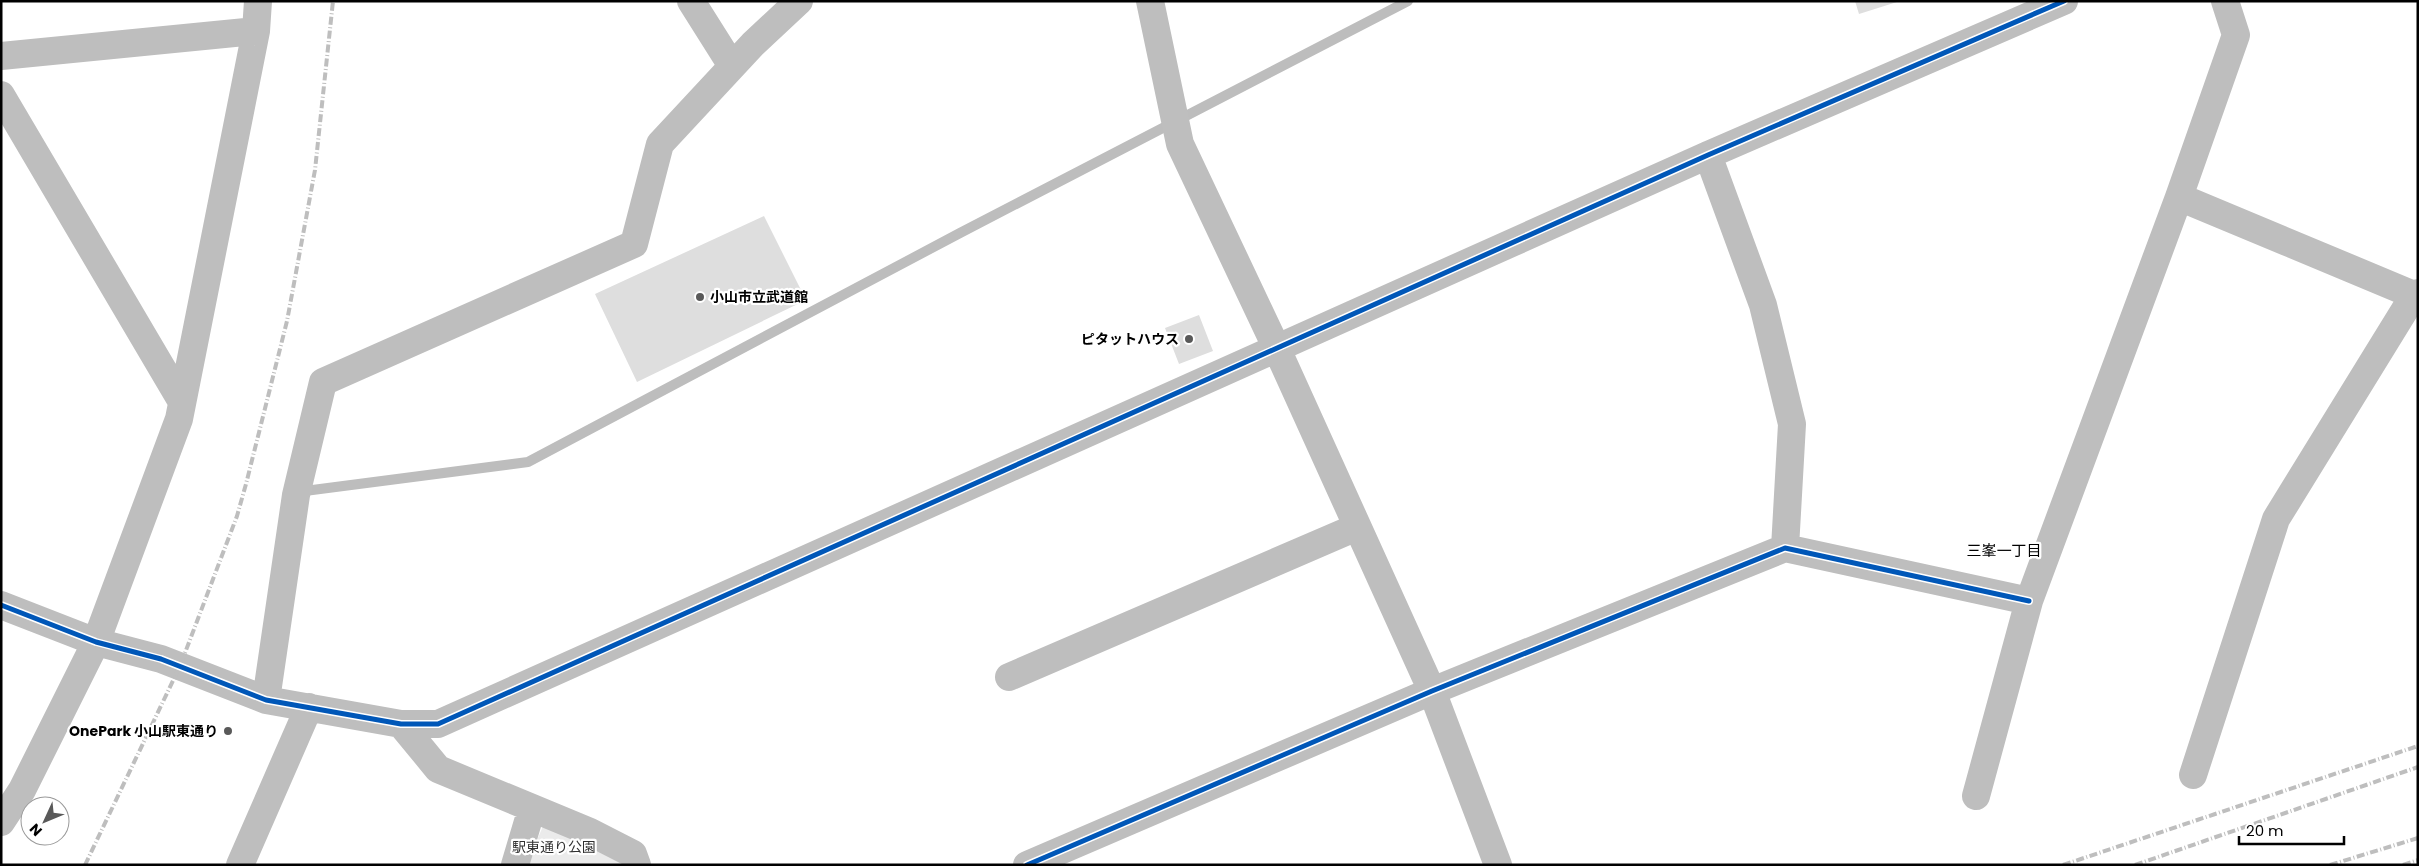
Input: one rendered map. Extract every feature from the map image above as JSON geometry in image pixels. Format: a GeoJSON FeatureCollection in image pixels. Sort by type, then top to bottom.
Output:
{"type":"FeatureCollection","features":[{"type":"Feature","properties":{"kind":"street"},"geometry":{"type":"LineString","coordinates":[[1,822],[22,790],[96,642],[179,419],[256,30],[258,1]]}},
{"type":"Feature","properties":{"kind":"street"},"geometry":{"type":"LineString","coordinates":[[691,1],[732,66]]}},
{"type":"Feature","properties":{"kind":"street"},"geometry":{"type":"LineString","coordinates":[[266,700],[294,510],[323,382],[634,244],[660,144],[732,66],[799,1]]}},
{"type":"Feature","properties":{"kind":"street"},"geometry":{"type":"LineString","coordinates":[[1150,1],[1180,144],[1277,349],[1432,691],[1498,865]]}},
{"type":"Feature","properties":{"kind":"street"},"geometry":{"type":"LineString","coordinates":[[1,605],[96,642],[162,660],[266,700],[401,724],[438,724],[1708,155],[2064,1]]}},
{"type":"Feature","properties":{"kind":"street"},"geometry":{"type":"LineString","coordinates":[[1976,796],[2029,601],[2179,197],[2236,35],[2225,1]]}},
{"type":"Feature","properties":{"kind":"street"},"geometry":{"type":"LineString","coordinates":[[1,56],[256,30]]}},
{"type":"Feature","properties":{"kind":"street"},"geometry":{"type":"LineString","coordinates":[[1,95],[182,402]]}},
{"type":"Feature","properties":{"kind":"street"},"geometry":{"type":"LineString","coordinates":[[1708,155],[1763,305],[1792,424],[1785,548]]}},
{"type":"Feature","properties":{"kind":"street"},"geometry":{"type":"LineString","coordinates":[[2179,197],[2416,294],[2276,519],[2193,775]]}},
{"type":"Feature","properties":{"kind":"street"},"geometry":{"type":"LineString","coordinates":[[1009,677],[1357,527]]}},
{"type":"Feature","properties":{"kind":"street"},"geometry":{"type":"LineString","coordinates":[[1028,865],[1432,691],[1785,548],[2029,601]]}},
{"type":"Feature","properties":{"kind":"street"},"geometry":{"type":"LineString","coordinates":[[240,865],[309,707]]}},
{"type":"Feature","properties":{"kind":"street"},"geometry":{"type":"LineString","coordinates":[[401,724],[438,769],[590,832],[633,854],[638,865]]}},
{"type":"Feature","properties":{"kind":"street"},"geometry":{"type":"LineString","coordinates":[[516,865],[532,808]]}},
{"type":"Feature","properties":{"kind":"green space","name":"駅東通り公園"},"geometry":{"type":"Polygon","coordinates":[[[544,824],[625,865],[526,865],[544,824]]]}},
{"type":"Feature","properties":{"kind":"building"},"geometry":{"type":"Polygon","coordinates":[[[1855,1],[1897,1],[1897,2],[1859,14],[1855,1]]]}},
{"type":"Feature","properties":{"kind":"building","name":"小山市立武道館"},"geometry":{"type":"Polygon","coordinates":[[[764,216],[806,300],[637,382],[595,294],[764,216]]]}},
{"type":"Feature","properties":{"kind":"building","name":"ピタットハウス"},"geometry":{"type":"Polygon","coordinates":[[[1199,315],[1213,351],[1179,364],[1165,328],[1199,315]]]}},
{"type":"Feature","properties":{"kind":"waterway"},"geometry":{"type":"LineString","coordinates":[[297,492],[528,462],[960,233],[1408,1]]}},
{"type":"Feature","properties":{"kind":"railway"},"geometry":{"type":"LineString","coordinates":[[85,865],[180,666],[237,516],[287,321],[315,170],[333,1]]}},
{"type":"Feature","properties":{"kind":"railway"},"geometry":{"type":"LineString","coordinates":[[2063,865],[2418,746]]}},
{"type":"Feature","properties":{"kind":"railway"},"geometry":{"type":"LineString","coordinates":[[2135,865],[2418,767]]}},
{"type":"Feature","properties":{"kind":"railway"},"geometry":{"type":"LineString","coordinates":[[2330,865],[2418,838]]}},
{"type":"Feature","properties":{"kind":"railway"},"geometry":{"type":"LineString","coordinates":[[2403,865],[2418,860]]}},
{"type":"Feature","properties":{"kind":"cycle path"},"geometry":{"type":"LineString","coordinates":[[1,605],[96,642],[161,659],[266,700],[401,724],[438,724],[1708,155],[2064,1]]}},
{"type":"Feature","properties":{"kind":"cycle path"},"geometry":{"type":"LineString","coordinates":[[1027,865],[1432,691],[1785,548],[2029,601]]}},
{"type":"Feature","properties":{"kind":"place","name":"小山市立武道館"},"geometry":{"type":"Point","coordinates":[700,297]}},
{"type":"Feature","properties":{"kind":"place","name":"ピタットハウス"},"geometry":{"type":"Point","coordinates":[1189,339]}},
{"type":"Feature","properties":{"kind":"place","name":"OnePark 小山駅東通り"},"geometry":{"type":"Point","coordinates":[228,731]}},
{"type":"Feature","properties":{"kind":"district","name":"三峯一丁目"},"geometry":{"type":"Point","coordinates":[2004,550]}}]}
